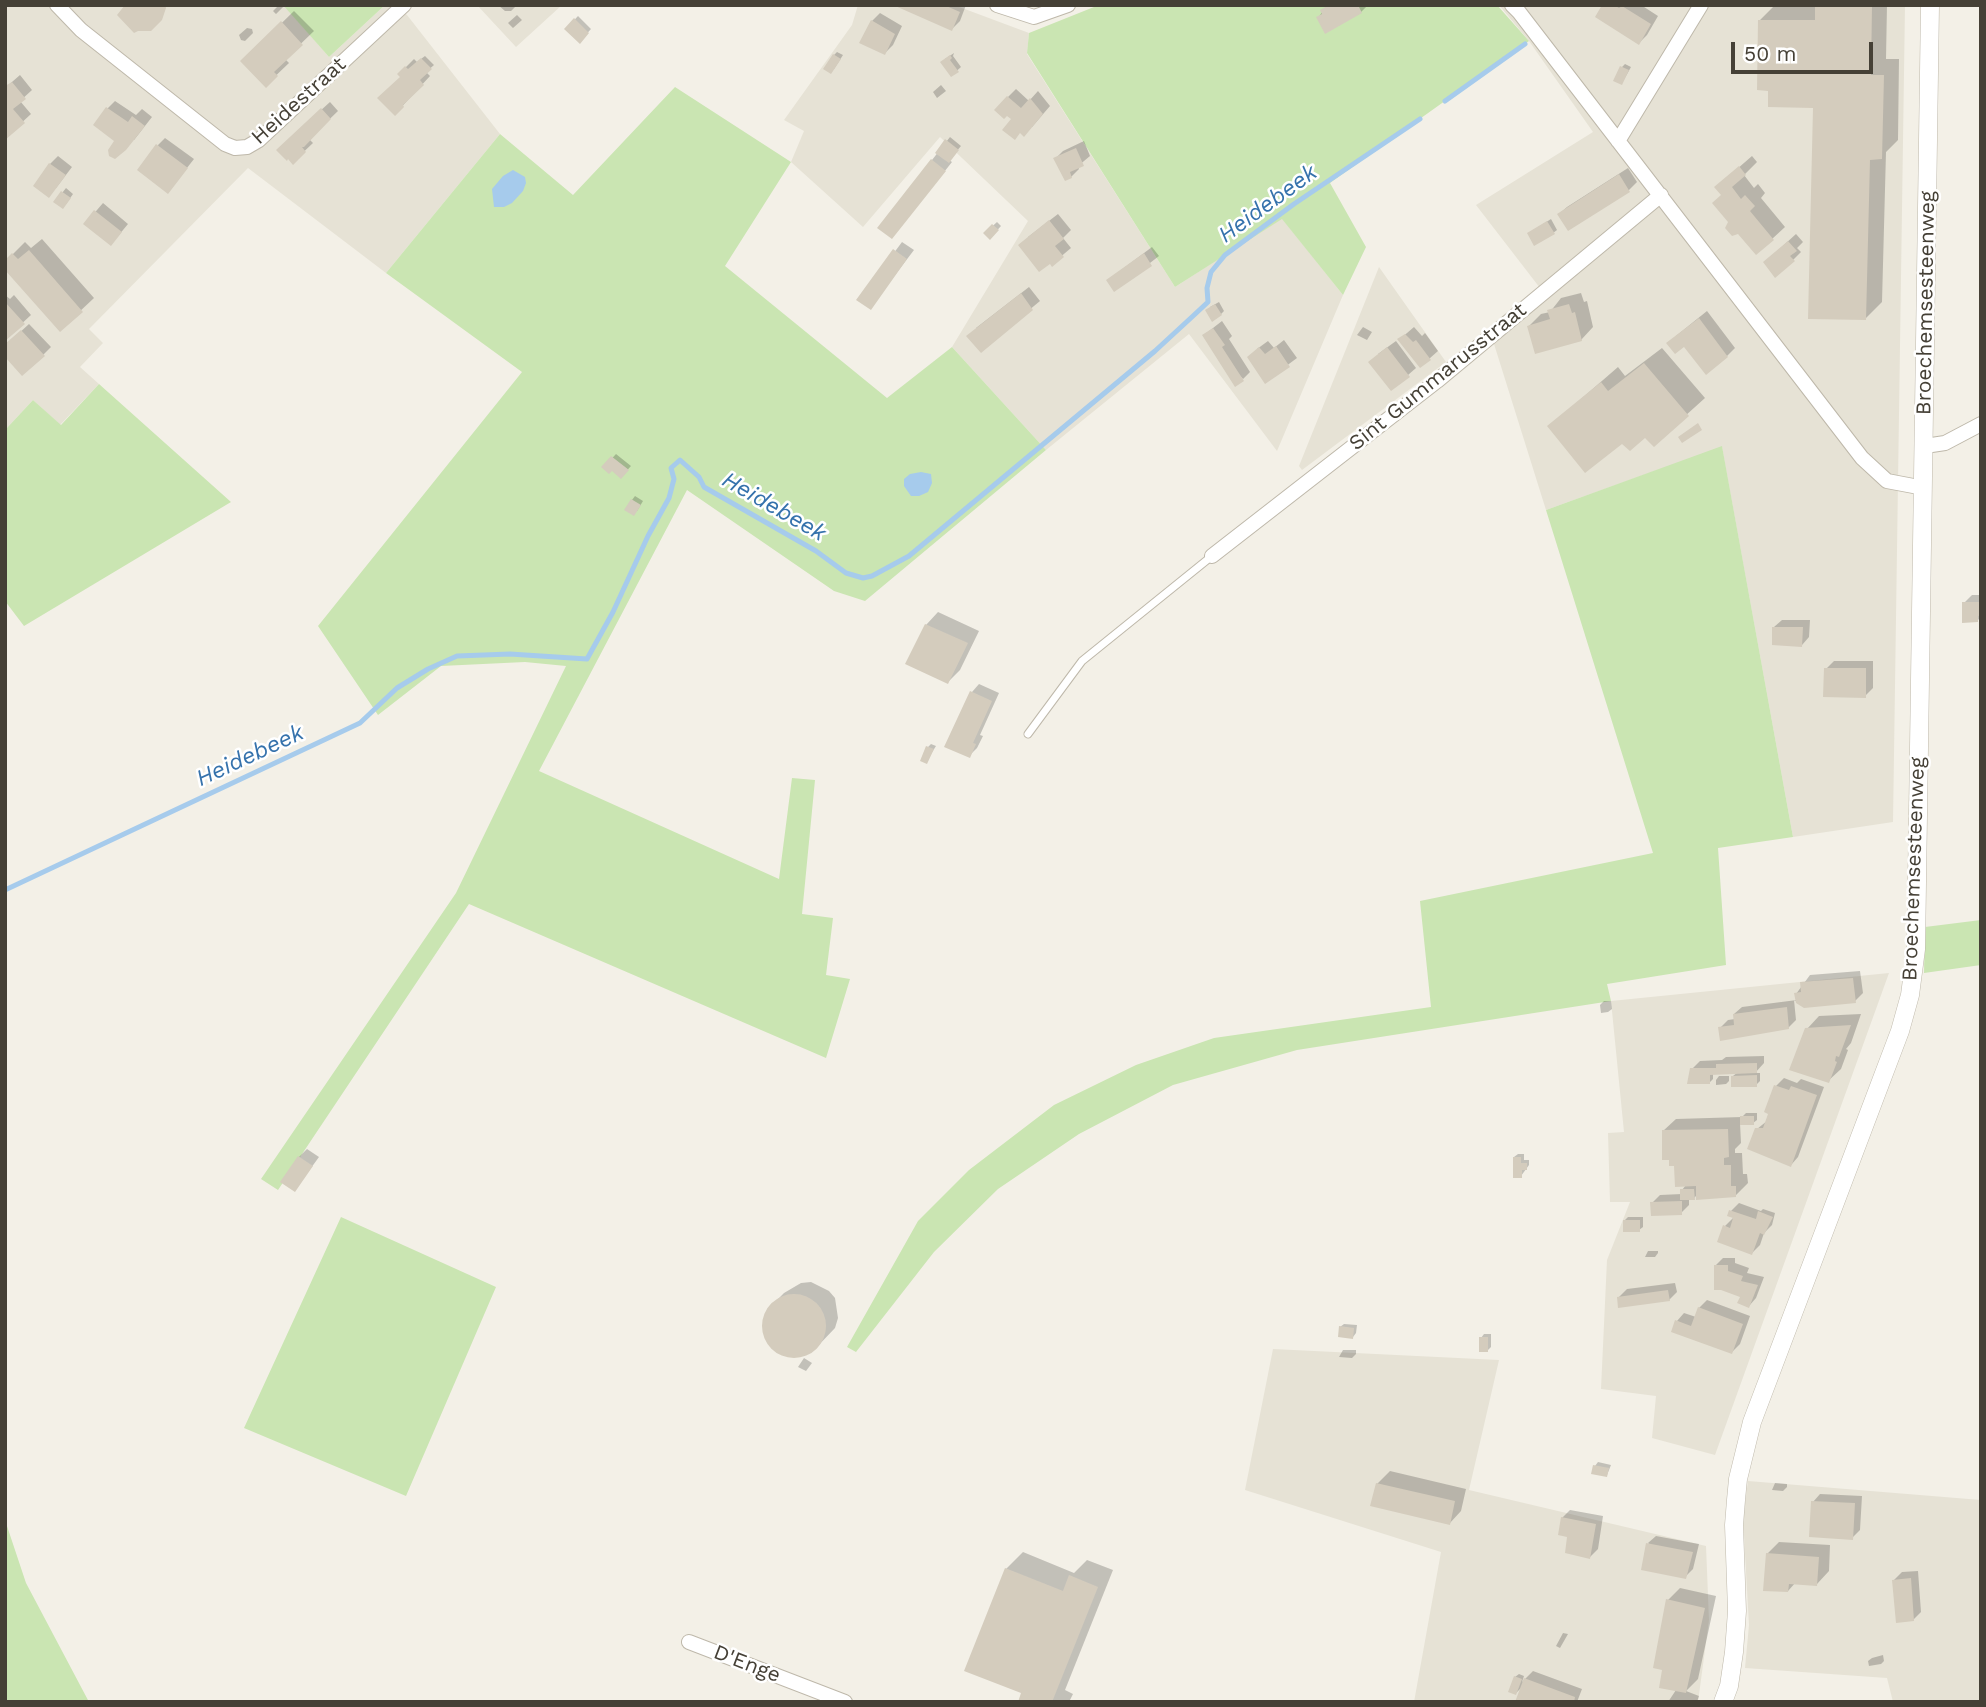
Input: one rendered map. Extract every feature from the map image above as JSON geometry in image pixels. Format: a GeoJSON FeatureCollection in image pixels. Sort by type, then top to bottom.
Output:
{"type":"FeatureCollection","features":[{"type":"Feature","properties":{"kind":"street","name":"Heidestraat"},"geometry":{"type":"LineString","coordinates":[[57,5],[81,30],[225,144],[235,148],[247,147],[259,140],[404,5]]}},
{"type":"Feature","properties":{"kind":"street"},"geometry":{"type":"LineString","coordinates":[[997,5],[1034,17],[1068,5]]}},
{"type":"Feature","properties":{"kind":"street"},"geometry":{"type":"LineString","coordinates":[[1512,5],[1862,458],[1887,481],[1924,488]]}},
{"type":"Feature","properties":{"kind":"street"},"geometry":{"type":"LineString","coordinates":[[1618,141],[1702,5]]}},
{"type":"Feature","properties":{"kind":"street","name":"Broechemsesteenweg"},"geometry":{"type":"LineString","coordinates":[[1723,1702],[1729,1686],[1735,1638],[1738,1479],[1752,1422],[1832,1216],[1900,1031],[1910,995],[1917,933],[1916,816],[1925,446],[1930,5]]}},
{"type":"Feature","properties":{"kind":"street","name":"Sint Gummarusstraat"},"geometry":{"type":"LineString","coordinates":[[1212,556],[1437,381],[1661,195]]}},
{"type":"Feature","properties":{"kind":"street"},"geometry":{"type":"LineString","coordinates":[[1925,446],[1945,443],[1981,424]]}},
{"type":"Feature","properties":{"kind":"street","name":"D'Enge"},"geometry":{"type":"LineString","coordinates":[[689,1642],[845,1702]]}},
{"type":"Feature","properties":{"kind":"lane"},"geometry":{"type":"LineString","coordinates":[[1028,734],[1082,661],[1212,556]]}},
{"type":"Feature","properties":{"kind":"shaded area"},"geometry":{"type":"Polygon","coordinates":[[[5,5],[284,5],[329,57],[385,5],[394,5],[407,15],[500,134],[386,273],[248,168],[89,329],[103,343],[80,367],[99,384],[60,425],[33,400],[5,430],[5,5]]]}},
{"type":"Feature","properties":{"kind":"shaded area"},"geometry":{"type":"Polygon","coordinates":[[[477,5],[562,5],[516,47],[477,5]]]}},
{"type":"Feature","properties":{"kind":"shaded area"},"geometry":{"type":"Polygon","coordinates":[[[858,5],[954,5],[1029,33],[1027,54],[1175,287],[1282,218],[1343,295],[1277,451],[1189,334],[1046,450],[952,347],[1028,221],[940,137],[863,227],[791,162],[804,131],[784,120],[852,25],[858,5]]]}},
{"type":"Feature","properties":{"kind":"shaded area"},"geometry":{"type":"Polygon","coordinates":[[[1499,5],[1905,5],[1893,822],[1793,837],[1722,447],[1546,510],[1494,344],[1486,333],[1540,288],[1476,205],[1593,132],[1529,41],[1499,5]]]}},
{"type":"Feature","properties":{"kind":"shaded area"},"geometry":{"type":"Polygon","coordinates":[[[1379,267],[1446,362],[1302,470],[1299,466],[1379,267]]]}},
{"type":"Feature","properties":{"kind":"shaded area"},"geometry":{"type":"Polygon","coordinates":[[[1889,973],[1715,1455],[1652,1438],[1656,1396],[1601,1389],[1607,1260],[1630,1202],[1610,1202],[1608,1133],[1624,1132],[1611,1001],[1889,973]]]}},
{"type":"Feature","properties":{"kind":"shaded area"},"geometry":{"type":"Polygon","coordinates":[[[1273,1349],[1499,1360],[1469,1490],[1706,1546],[1709,1620],[1698,1702],[1414,1702],[1441,1552],[1245,1490],[1273,1349]]]}},
{"type":"Feature","properties":{"kind":"shaded area"},"geometry":{"type":"Polygon","coordinates":[[[1748,1481],[1981,1500],[1981,1702],[1893,1702],[1887,1678],[1745,1668],[1749,1625],[1743,1518],[1748,1481]]]}},
{"type":"Feature","properties":{"kind":"green space"},"geometry":{"type":"Polygon","coordinates":[[[283,5],[385,5],[329,57],[283,5]]]}},
{"type":"Feature","properties":{"kind":"green space"},"geometry":{"type":"Polygon","coordinates":[[[1099,5],[1497,5],[1529,41],[1330,183],[1366,247],[1343,295],[1282,219],[1175,287],[1027,53],[1029,33],[1099,5]]]}},
{"type":"Feature","properties":{"kind":"green space"},"geometry":{"type":"Polygon","coordinates":[[[675,87],[791,162],[725,266],[887,398],[952,347],[1046,450],[865,601],[834,591],[687,490],[539,771],[779,879],[792,778],[815,780],[802,914],[833,918],[826,975],[850,979],[826,1058],[469,904],[278,1190],[261,1179],[456,893],[566,666],[525,662],[441,666],[378,715],[318,626],[522,372],[386,273],[500,134],[573,195],[675,87]]]}},
{"type":"Feature","properties":{"kind":"green space"},"geometry":{"type":"Polygon","coordinates":[[[99,384],[231,502],[24,626],[5,601],[5,430],[33,400],[61,425],[99,384]]]}},
{"type":"Feature","properties":{"kind":"green space"},"geometry":{"type":"Polygon","coordinates":[[[1722,446],[1793,837],[1718,848],[1726,965],[1607,984],[1611,1001],[1297,1050],[1173,1085],[1079,1134],[998,1189],[934,1252],[856,1352],[847,1347],[918,1221],[969,1170],[1054,1105],[1136,1065],[1214,1038],[1431,1007],[1420,901],[1653,853],[1546,510],[1722,446]]]}},
{"type":"Feature","properties":{"kind":"green space"},"geometry":{"type":"Polygon","coordinates":[[[1981,920],[1981,965],[1924,973],[1925,927],[1981,920]]]}},
{"type":"Feature","properties":{"kind":"green space"},"geometry":{"type":"Polygon","coordinates":[[[341,1217],[496,1287],[406,1496],[244,1428],[341,1217]]]}},
{"type":"Feature","properties":{"kind":"green space"},"geometry":{"type":"Polygon","coordinates":[[[5,1520],[26,1583],[89,1702],[5,1702],[5,1520]]]}},
{"type":"Feature","properties":{"kind":"water"},"geometry":{"type":"Polygon","coordinates":[[[513,170],[525,177],[523,191],[512,203],[504,207],[494,207],[492,189],[503,176],[513,170]]]}},
{"type":"Feature","properties":{"kind":"water"},"geometry":{"type":"Polygon","coordinates":[[[910,474],[931,474],[932,483],[928,492],[911,496],[904,486],[904,479],[910,474]]]}},
{"type":"Feature","properties":{"kind":"building"},"geometry":{"type":"Polygon","coordinates":[[[125,5],[165,5],[166,8],[162,20],[151,31],[134,33],[117,15],[125,5]]]}},
{"type":"Feature","properties":{"kind":"building"},"geometry":{"type":"Polygon","coordinates":[[[893,5],[944,5],[960,12],[952,31],[893,5]]]}},
{"type":"Feature","properties":{"kind":"building"},"geometry":{"type":"Polygon","coordinates":[[[1329,5],[1358,5],[1362,13],[1325,34],[1316,17],[1322,14],[1320,10],[1329,5]]]}},
{"type":"Feature","properties":{"kind":"building"},"geometry":{"type":"Polygon","coordinates":[[[1602,5],[1619,8],[1622,6],[1651,24],[1639,45],[1595,17],[1602,5]]]}},
{"type":"Feature","properties":{"kind":"building"},"geometry":{"type":"Polygon","coordinates":[[[1815,5],[1872,5],[1871,75],[1884,75],[1882,159],[1870,160],[1866,320],[1808,319],[1813,108],[1768,107],[1768,91],[1757,90],[1758,20],[1815,20],[1815,5]]]}},
{"type":"Feature","properties":{"kind":"building"},"geometry":{"type":"Polygon","coordinates":[[[574,18],[589,33],[580,44],[564,29],[574,18]]]}},
{"type":"Feature","properties":{"kind":"building"},"geometry":{"type":"Polygon","coordinates":[[[871,20],[895,34],[885,55],[859,43],[871,20]]]}},
{"type":"Feature","properties":{"kind":"building"},"geometry":{"type":"Polygon","coordinates":[[[281,21],[303,45],[274,72],[278,76],[266,88],[240,61],[281,21]]]}},
{"type":"Feature","properties":{"kind":"building"},"geometry":{"type":"Polygon","coordinates":[[[833,54],[841,59],[831,74],[823,69],[833,54]]]}},
{"type":"Feature","properties":{"kind":"building"},"geometry":{"type":"Polygon","coordinates":[[[950,55],[950,60],[959,72],[951,77],[940,62],[950,55]]]}},
{"type":"Feature","properties":{"kind":"building"},"geometry":{"type":"Polygon","coordinates":[[[421,58],[432,69],[420,80],[424,85],[395,116],[377,98],[400,77],[397,74],[405,66],[408,69],[421,58]]]}},
{"type":"Feature","properties":{"kind":"building"},"geometry":{"type":"Polygon","coordinates":[[[1620,66],[1629,70],[1622,85],[1613,81],[1620,66]]]}},
{"type":"Feature","properties":{"kind":"building"},"geometry":{"type":"Polygon","coordinates":[[[12,82],[26,99],[13,109],[25,123],[5,140],[5,86],[12,82]]]}},
{"type":"Feature","properties":{"kind":"building"},"geometry":{"type":"Polygon","coordinates":[[[1007,96],[1021,108],[1030,98],[1043,114],[1024,137],[1020,133],[1015,140],[1002,130],[1011,119],[1007,116],[1004,119],[994,110],[1007,96]]]}},
{"type":"Feature","properties":{"kind":"building"},"geometry":{"type":"Polygon","coordinates":[[[106,107],[128,122],[132,116],[145,126],[115,159],[109,156],[108,150],[114,141],[93,125],[106,107]]]}},
{"type":"Feature","properties":{"kind":"building"},"geometry":{"type":"Polygon","coordinates":[[[321,108],[331,119],[302,147],[306,152],[293,165],[276,150],[321,108]]]}},
{"type":"Feature","properties":{"kind":"building"},"geometry":{"type":"Polygon","coordinates":[[[945,139],[959,150],[949,163],[935,153],[945,139]]]}},
{"type":"Feature","properties":{"kind":"building"},"geometry":{"type":"Polygon","coordinates":[[[156,144],[188,168],[168,194],[137,170],[156,144]]]}},
{"type":"Feature","properties":{"kind":"building"},"geometry":{"type":"Polygon","coordinates":[[[1076,148],[1084,166],[1070,172],[1072,178],[1065,181],[1053,158],[1076,148]]]}},
{"type":"Feature","properties":{"kind":"building"},"geometry":{"type":"Polygon","coordinates":[[[931,159],[946,171],[892,239],[877,228],[931,159]]]}},
{"type":"Feature","properties":{"kind":"building"},"geometry":{"type":"Polygon","coordinates":[[[49,163],[66,175],[49,198],[33,186],[49,163]]]}},
{"type":"Feature","properties":{"kind":"building"},"geometry":{"type":"Polygon","coordinates":[[[1739,166],[1746,175],[1732,187],[1741,199],[1745,195],[1755,206],[1750,211],[1774,240],[1756,255],[1738,234],[1732,236],[1725,228],[1728,222],[1712,203],[1721,195],[1714,187],[1739,166]]]}},
{"type":"Feature","properties":{"kind":"building"},"geometry":{"type":"Polygon","coordinates":[[[1619,174],[1630,192],[1568,231],[1557,214],[1619,174]]]}},
{"type":"Feature","properties":{"kind":"building"},"geometry":{"type":"Polygon","coordinates":[[[61,191],[71,198],[63,209],[53,202],[61,191]]]}},
{"type":"Feature","properties":{"kind":"building"},"geometry":{"type":"Polygon","coordinates":[[[94,210],[122,232],[111,246],[83,224],[94,210]]]}},
{"type":"Feature","properties":{"kind":"building"},"geometry":{"type":"Polygon","coordinates":[[[1049,220],[1064,239],[1055,246],[1064,257],[1052,267],[1050,264],[1039,272],[1018,245],[1049,220]]]}},
{"type":"Feature","properties":{"kind":"building"},"geometry":{"type":"Polygon","coordinates":[[[1547,221],[1555,234],[1534,246],[1527,233],[1547,221]]]}},
{"type":"Feature","properties":{"kind":"building"},"geometry":{"type":"Polygon","coordinates":[[[992,224],[999,230],[990,240],[983,233],[992,224]]]}},
{"type":"Feature","properties":{"kind":"building"},"geometry":{"type":"Polygon","coordinates":[[[1788,241],[1797,251],[1790,256],[1795,261],[1775,278],[1763,262],[1788,241]]]}},
{"type":"Feature","properties":{"kind":"building"},"geometry":{"type":"Polygon","coordinates":[[[893,249],[907,259],[871,310],[856,300],[893,249]]]}},
{"type":"Feature","properties":{"kind":"building"},"geometry":{"type":"Polygon","coordinates":[[[29,250],[83,312],[60,332],[5,270],[5,260],[12,253],[18,259],[29,250]]]}},
{"type":"Feature","properties":{"kind":"building"},"geometry":{"type":"Polygon","coordinates":[[[1144,253],[1152,266],[1114,292],[1106,280],[1144,253]]]}},
{"type":"Feature","properties":{"kind":"building"},"geometry":{"type":"Polygon","coordinates":[[[1021,293],[1033,310],[981,353],[966,336],[1021,293]]]}},
{"type":"Feature","properties":{"kind":"building"},"geometry":{"type":"Polygon","coordinates":[[[5,302],[25,324],[5,341],[5,302]]]}},
{"type":"Feature","properties":{"kind":"building"},"geometry":{"type":"Polygon","coordinates":[[[1215,304],[1222,315],[1212,322],[1205,310],[1215,304]]]}},
{"type":"Feature","properties":{"kind":"building"},"geometry":{"type":"Polygon","coordinates":[[[1569,304],[1572,313],[1575,312],[1582,341],[1535,354],[1527,326],[1550,319],[1547,310],[1569,304]]]}},
{"type":"Feature","properties":{"kind":"building"},"geometry":{"type":"Polygon","coordinates":[[[1699,318],[1728,357],[1706,375],[1684,347],[1675,354],[1666,343],[1699,318]]]}},
{"type":"Feature","properties":{"kind":"building"},"geometry":{"type":"Polygon","coordinates":[[[1213,328],[1244,381],[1235,387],[1202,335],[1213,328]]]}},
{"type":"Feature","properties":{"kind":"building"},"geometry":{"type":"Polygon","coordinates":[[[21,330],[45,356],[22,376],[5,357],[5,344],[21,330]]]}},
{"type":"Feature","properties":{"kind":"building"},"geometry":{"type":"Polygon","coordinates":[[[1405,334],[1413,342],[1416,340],[1431,360],[1420,368],[1397,339],[1405,334]]]}},
{"type":"Feature","properties":{"kind":"building"},"geometry":{"type":"Polygon","coordinates":[[[1276,346],[1290,367],[1265,384],[1247,357],[1259,347],[1265,354],[1276,346]]]}},
{"type":"Feature","properties":{"kind":"building"},"geometry":{"type":"Polygon","coordinates":[[[1387,347],[1410,377],[1391,391],[1368,362],[1387,347]]]}},
{"type":"Feature","properties":{"kind":"building"},"geometry":{"type":"Polygon","coordinates":[[[1644,363],[1689,416],[1654,447],[1645,438],[1630,451],[1622,444],[1585,473],[1547,426],[1601,382],[1608,391],[1644,363]]]}},
{"type":"Feature","properties":{"kind":"building"},"geometry":{"type":"Polygon","coordinates":[[[1698,423],[1702,430],[1682,443],[1678,437],[1698,423]]]}},
{"type":"Feature","properties":{"kind":"building"},"geometry":{"type":"Polygon","coordinates":[[[611,456],[629,470],[621,479],[612,471],[609,474],[601,467],[611,456]]]}},
{"type":"Feature","properties":{"kind":"building"},"geometry":{"type":"Polygon","coordinates":[[[631,499],[641,505],[634,516],[624,510],[631,499]]]}},
{"type":"Feature","properties":{"kind":"building"},"geometry":{"type":"Polygon","coordinates":[[[1962,602],[1981,602],[1978,622],[1962,623],[1962,602]]]}},
{"type":"Feature","properties":{"kind":"building"},"geometry":{"type":"Polygon","coordinates":[[[925,624],[968,643],[948,684],[905,664],[925,624]]]}},
{"type":"Feature","properties":{"kind":"building"},"geometry":{"type":"Polygon","coordinates":[[[1772,627],[1803,627],[1802,647],[1772,645],[1772,627]]]}},
{"type":"Feature","properties":{"kind":"building"},"geometry":{"type":"Polygon","coordinates":[[[1824,668],[1866,668],[1866,698],[1823,697],[1824,668]]]}},
{"type":"Feature","properties":{"kind":"building"},"geometry":{"type":"Polygon","coordinates":[[[970,691],[992,701],[973,743],[976,744],[970,758],[944,747],[970,691]]]}},
{"type":"Feature","properties":{"kind":"building"},"geometry":{"type":"Polygon","coordinates":[[[926,746],[934,749],[927,764],[920,761],[926,746]]]}},
{"type":"Feature","properties":{"kind":"building"},"geometry":{"type":"Polygon","coordinates":[[[1853,978],[1856,1003],[1804,1008],[1796,1003],[1794,993],[1801,992],[1800,982],[1853,978]]]}},
{"type":"Feature","properties":{"kind":"building"},"geometry":{"type":"Polygon","coordinates":[[[1787,1007],[1789,1029],[1720,1041],[1718,1027],[1734,1025],[1733,1014],[1787,1007]]]}},
{"type":"Feature","properties":{"kind":"building"},"geometry":{"type":"Polygon","coordinates":[[[1851,1025],[1839,1057],[1836,1056],[1837,1062],[1829,1083],[1789,1070],[1805,1028],[1851,1025]]]}},
{"type":"Feature","properties":{"kind":"building"},"geometry":{"type":"Polygon","coordinates":[[[1757,1063],[1757,1073],[1710,1075],[1710,1084],[1687,1084],[1690,1068],[1757,1063]]]}},
{"type":"Feature","properties":{"kind":"building"},"geometry":{"type":"Polygon","coordinates":[[[1757,1075],[1757,1087],[1731,1087],[1731,1076],[1757,1075]]]}},
{"type":"Feature","properties":{"kind":"building"},"geometry":{"type":"Polygon","coordinates":[[[1774,1085],[1789,1090],[1791,1086],[1817,1095],[1791,1167],[1747,1149],[1755,1128],[1763,1128],[1768,1114],[1764,1112],[1774,1085]]]}},
{"type":"Feature","properties":{"kind":"building"},"geometry":{"type":"Polygon","coordinates":[[[1740,1116],[1754,1116],[1754,1125],[1740,1125],[1740,1116]]]}},
{"type":"Feature","properties":{"kind":"building"},"geometry":{"type":"Polygon","coordinates":[[[1728,1129],[1729,1157],[1724,1158],[1724,1165],[1731,1165],[1731,1186],[1736,1186],[1736,1197],[1696,1200],[1696,1186],[1675,1187],[1674,1166],[1669,1166],[1669,1160],[1662,1160],[1662,1130],[1728,1129]]]}},
{"type":"Feature","properties":{"kind":"building"},"geometry":{"type":"Polygon","coordinates":[[[298,1156],[313,1166],[295,1192],[280,1182],[298,1156]]]}},
{"type":"Feature","properties":{"kind":"building"},"geometry":{"type":"Polygon","coordinates":[[[1513,1157],[1521,1157],[1521,1163],[1527,1163],[1527,1170],[1522,1170],[1522,1178],[1513,1178],[1513,1157]]]}},
{"type":"Feature","properties":{"kind":"building"},"geometry":{"type":"Polygon","coordinates":[[[1680,1189],[1694,1189],[1695,1200],[1680,1200],[1680,1189]]]}},
{"type":"Feature","properties":{"kind":"building"},"geometry":{"type":"Polygon","coordinates":[[[1682,1201],[1682,1215],[1651,1216],[1650,1202],[1682,1201]]]}},
{"type":"Feature","properties":{"kind":"building"},"geometry":{"type":"Polygon","coordinates":[[[1729,1210],[1756,1219],[1758,1211],[1773,1217],[1764,1235],[1760,1233],[1752,1255],[1717,1242],[1723,1225],[1730,1228],[1733,1218],[1727,1216],[1729,1210]]]}},
{"type":"Feature","properties":{"kind":"building"},"geometry":{"type":"Polygon","coordinates":[[[1623,1220],[1640,1220],[1640,1232],[1623,1232],[1623,1220]]]}},
{"type":"Feature","properties":{"kind":"building"},"geometry":{"type":"Polygon","coordinates":[[[1714,1265],[1728,1265],[1728,1271],[1743,1276],[1741,1281],[1758,1285],[1749,1308],[1737,1303],[1740,1297],[1714,1290],[1714,1265]]]}},
{"type":"Feature","properties":{"kind":"building"},"geometry":{"type":"Polygon","coordinates":[[[1668,1290],[1670,1301],[1618,1308],[1617,1297],[1668,1290]]]}},
{"type":"Feature","properties":{"kind":"building"},"geometry":{"type":"Polygon","coordinates":[[[788,1294],[800,1294],[817,1303],[824,1314],[824,1338],[817,1349],[800,1358],[788,1358],[776,1353],[767,1344],[762,1332],[762,1320],[767,1308],[776,1299],[788,1294]]]}},
{"type":"Feature","properties":{"kind":"building"},"geometry":{"type":"Polygon","coordinates":[[[1698,1307],[1743,1324],[1732,1354],[1671,1332],[1675,1320],[1691,1326],[1698,1307]]]}},
{"type":"Feature","properties":{"kind":"building"},"geometry":{"type":"Polygon","coordinates":[[[1339,1326],[1354,1328],[1353,1339],[1338,1337],[1339,1326]]]}},
{"type":"Feature","properties":{"kind":"building"},"geometry":{"type":"Polygon","coordinates":[[[1479,1337],[1488,1337],[1488,1352],[1479,1352],[1479,1337]]]}},
{"type":"Feature","properties":{"kind":"building"},"geometry":{"type":"Polygon","coordinates":[[[1593,1465],[1609,1468],[1607,1477],[1591,1474],[1593,1465]]]}},
{"type":"Feature","properties":{"kind":"building"},"geometry":{"type":"Polygon","coordinates":[[[1376,1483],[1455,1501],[1450,1525],[1370,1506],[1376,1483]]]}},
{"type":"Feature","properties":{"kind":"building"},"geometry":{"type":"Polygon","coordinates":[[[1811,1501],[1855,1503],[1853,1540],[1809,1537],[1811,1501]]]}},
{"type":"Feature","properties":{"kind":"building"},"geometry":{"type":"Polygon","coordinates":[[[1561,1517],[1596,1524],[1590,1559],[1565,1553],[1567,1537],[1558,1535],[1561,1517]]]}},
{"type":"Feature","properties":{"kind":"building"},"geometry":{"type":"Polygon","coordinates":[[[1646,1543],[1693,1552],[1686,1579],[1641,1570],[1646,1543]]]}},
{"type":"Feature","properties":{"kind":"building"},"geometry":{"type":"Polygon","coordinates":[[[1766,1553],[1819,1557],[1817,1586],[1789,1584],[1788,1592],[1763,1591],[1766,1553]]]}},
{"type":"Feature","properties":{"kind":"building"},"geometry":{"type":"Polygon","coordinates":[[[1005,1568],[1063,1591],[1069,1575],[1098,1587],[1052,1702],[1018,1702],[1021,1693],[964,1671],[1005,1568]]]}},
{"type":"Feature","properties":{"kind":"building"},"geometry":{"type":"Polygon","coordinates":[[[1911,1578],[1914,1621],[1896,1623],[1892,1580],[1911,1578]]]}},
{"type":"Feature","properties":{"kind":"building"},"geometry":{"type":"Polygon","coordinates":[[[1666,1599],[1705,1608],[1686,1693],[1659,1688],[1662,1670],[1653,1668],[1666,1599]]]}},
{"type":"Feature","properties":{"kind":"building"},"geometry":{"type":"Polygon","coordinates":[[[1514,1676],[1522,1679],[1516,1695],[1508,1692],[1514,1676]]]}},
{"type":"Feature","properties":{"kind":"building"},"geometry":{"type":"Polygon","coordinates":[[[1524,1678],[1575,1697],[1574,1702],[1515,1702],[1524,1678]]]}},
{"type":"Feature","properties":{"kind":"waterway","name":"Heidebeek"},"geometry":{"type":"LineString","coordinates":[[1445,101],[1525,44]]}},
{"type":"Feature","properties":{"kind":"waterway","name":"Heidebeek"},"geometry":{"type":"LineString","coordinates":[[5,890],[360,723],[397,688],[428,669],[457,656],[510,654],[587,659],[669,498],[674,479],[671,468],[680,460],[699,477],[704,487],[816,551],[846,573],[863,578],[872,576],[909,556],[1155,351],[1208,302],[1207,288],[1211,272],[1225,255],[1294,204],[1420,119]]}}]}
